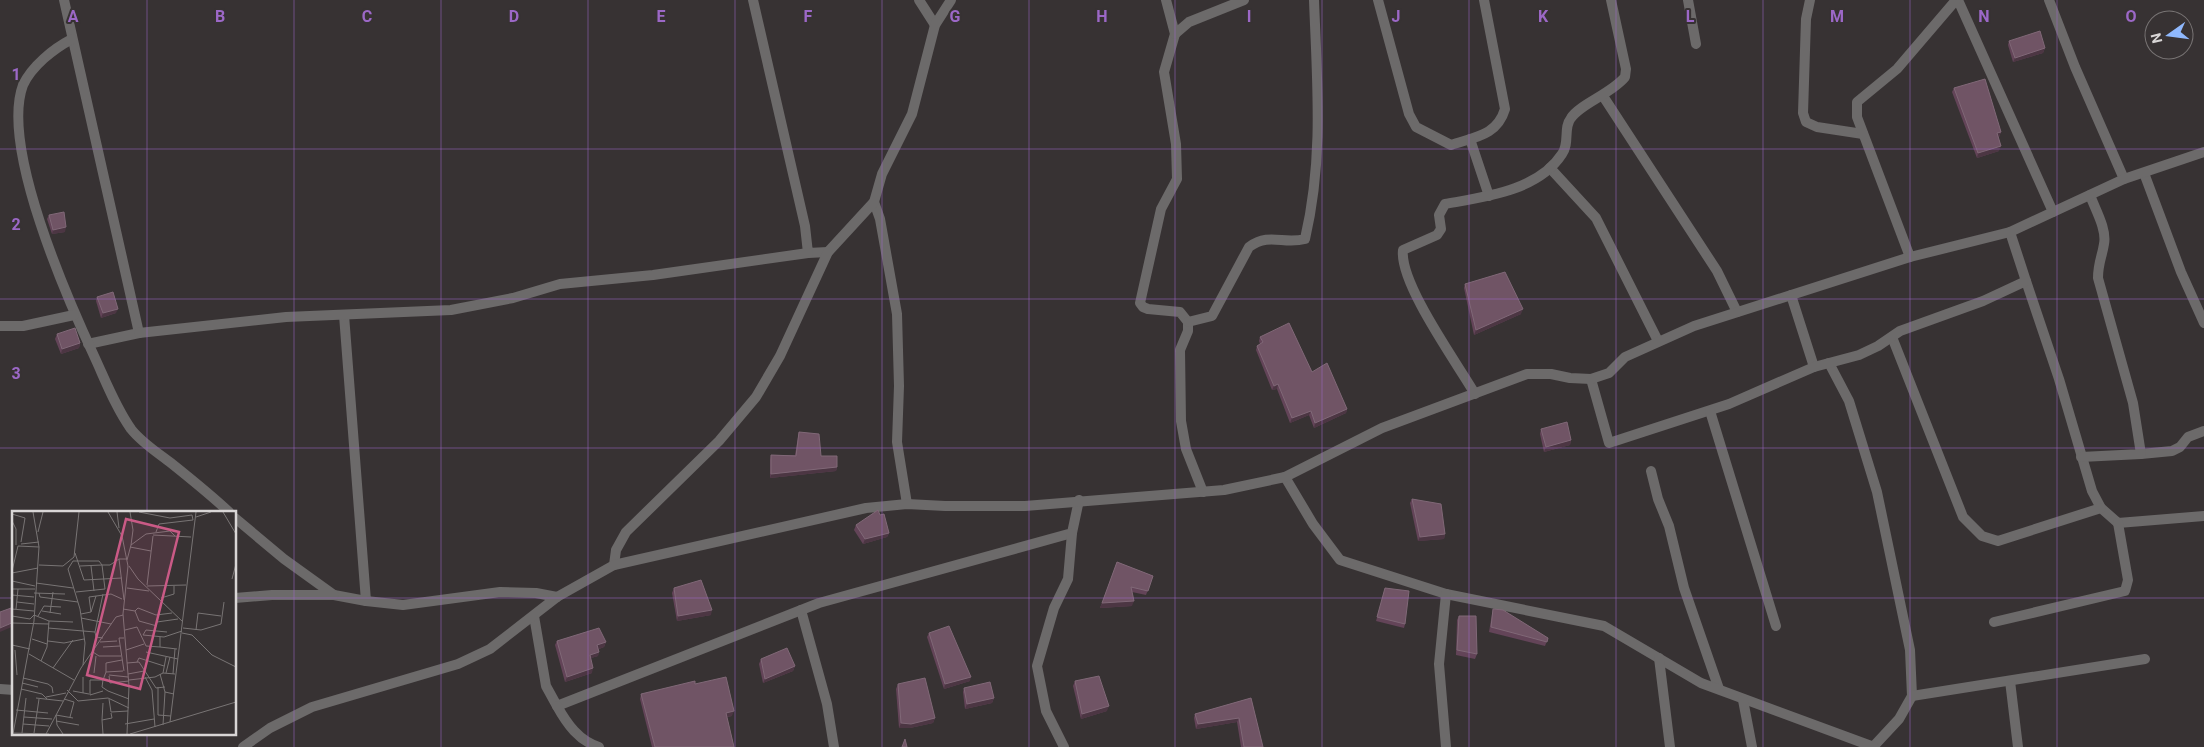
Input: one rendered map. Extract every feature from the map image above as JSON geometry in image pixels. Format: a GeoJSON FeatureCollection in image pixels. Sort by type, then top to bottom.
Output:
{"type":"FeatureCollection","features":[{"type":"Feature","properties":{"kind":"street"},"geometry":{"type":"LineString","coordinates":[[64,0],[140,333]]}},
{"type":"Feature","properties":{"kind":"street"},"geometry":{"type":"LineString","coordinates":[[753,0],[805,226],[808,253]]}},
{"type":"Feature","properties":{"kind":"street"},"geometry":{"type":"LineString","coordinates":[[919,0],[935,25]]}},
{"type":"Feature","properties":{"kind":"street"},"geometry":{"type":"LineString","coordinates":[[614,565],[616,550],[626,532],[719,441],[756,397],[780,356],[828,252],[874,202],[882,174],[912,114],[935,25],[951,0]]}},
{"type":"Feature","properties":{"kind":"street"},"geometry":{"type":"LineString","coordinates":[[1166,0],[1176,34]]}},
{"type":"Feature","properties":{"kind":"street"},"geometry":{"type":"LineString","coordinates":[[1203,492],[1186,449],[1181,421],[1180,350],[1188,332],[1188,322],[1180,312],[1148,309],[1140,303],[1161,209],[1177,179],[1176,144],[1164,72],[1176,34],[1189,22],[1244,0]]}},
{"type":"Feature","properties":{"kind":"street"},"geometry":{"type":"LineString","coordinates":[[1188,322],[1212,316],[1249,247],[1257,241],[1268,238],[1294,242],[1305,239],[1313,204],[1319,139],[1314,0]]}},
{"type":"Feature","properties":{"kind":"street"},"geometry":{"type":"LineString","coordinates":[[1378,0],[1410,114],[1416,127],[1451,146],[1486,135],[1502,118],[1505,109],[1484,0]]}},
{"type":"Feature","properties":{"kind":"street"},"geometry":{"type":"LineString","coordinates":[[1475,394],[1426,316],[1413,288],[1402,253],[1406,247],[1437,235],[1441,229],[1439,214],[1445,204],[1489,196],[1516,187],[1550,168],[1563,154],[1567,142],[1567,126],[1571,117],[1603,96],[1625,77],[1626,69],[1611,0]]}},
{"type":"Feature","properties":{"kind":"street"},"geometry":{"type":"LineString","coordinates":[[1688,0],[1696,44]]}},
{"type":"Feature","properties":{"kind":"street"},"geometry":{"type":"LineString","coordinates":[[1810,0],[1806,38],[1803,113],[1806,122],[1817,127],[1863,134]]}},
{"type":"Feature","properties":{"kind":"street"},"geometry":{"type":"LineString","coordinates":[[1910,257],[1863,134],[1857,116],[1857,102],[1896,69],[1957,0],[2053,212]]}},
{"type":"Feature","properties":{"kind":"street"},"geometry":{"type":"LineString","coordinates":[[2049,0],[2075,67],[2124,179]]}},
{"type":"Feature","properties":{"kind":"street"},"geometry":{"type":"LineString","coordinates":[[72,39],[48,54],[23,86],[19,108],[18,132],[33,203],[74,314],[131,429],[152,450],[228,511]]}},
{"type":"Feature","properties":{"kind":"street"},"geometry":{"type":"LineString","coordinates":[[1603,96],[1717,271],[1737,312]]}},
{"type":"Feature","properties":{"kind":"street"},"geometry":{"type":"LineString","coordinates":[[1470,139],[1489,196]]}},
{"type":"Feature","properties":{"kind":"street"},"geometry":{"type":"LineString","coordinates":[[242,747],[270,728],[312,707],[458,664],[490,649],[557,597],[614,565],[866,508],[907,504],[1025,506],[1079,500],[1203,492],[1259,484],[1285,477],[1382,428],[1527,374],[1551,374],[1570,378],[1591,379],[1609,373],[1625,357],[1658,341],[1737,312],[1910,257],[2010,232],[2124,179],[2204,152]]}},
{"type":"Feature","properties":{"kind":"street"},"geometry":{"type":"LineString","coordinates":[[1550,168],[1596,218],[1658,341]]}},
{"type":"Feature","properties":{"kind":"street"},"geometry":{"type":"LineString","coordinates":[[2144,173],[2181,272],[2204,323]]}},
{"type":"Feature","properties":{"kind":"street"},"geometry":{"type":"LineString","coordinates":[[2090,195],[2104,232],[2105,243],[2098,262],[2098,278],[2133,403],[2141,454]]}},
{"type":"Feature","properties":{"kind":"street"},"geometry":{"type":"LineString","coordinates":[[874,202],[880,219],[897,314],[899,386],[897,442],[907,504]]}},
{"type":"Feature","properties":{"kind":"street"},"geometry":{"type":"LineString","coordinates":[[1994,622],[2125,591],[2128,580],[2118,523],[2101,508],[2092,490],[2010,232]]}},
{"type":"Feature","properties":{"kind":"street"},"geometry":{"type":"LineString","coordinates":[[88,344],[140,333],[286,317],[451,310],[513,298],[560,284],[653,275],[808,253],[828,252]]}},
{"type":"Feature","properties":{"kind":"street"},"geometry":{"type":"LineString","coordinates":[[1591,379],[1609,443],[1710,410],[1814,367],[1871,349],[1929,319],[1983,301],[2026,282]]}},
{"type":"Feature","properties":{"kind":"street"},"geometry":{"type":"LineString","coordinates":[[1791,295],[1814,367]]}},
{"type":"Feature","properties":{"kind":"street"},"geometry":{"type":"LineString","coordinates":[[0,326],[23,326],[74,314]]}},
{"type":"Feature","properties":{"kind":"street"},"geometry":{"type":"LineString","coordinates":[[344,315],[366,601]]}},
{"type":"Feature","properties":{"kind":"street"},"geometry":{"type":"LineString","coordinates":[[1892,337],[1963,517],[1982,536],[1998,541],[2101,508]]}},
{"type":"Feature","properties":{"kind":"street"},"geometry":{"type":"LineString","coordinates":[[1285,477],[1312,524],[1340,560],[1446,594],[1604,626],[1701,683],[1874,747],[1899,719],[1912,696],[1910,650],[1877,492],[1849,400],[1829,363]]}},
{"type":"Feature","properties":{"kind":"street"},"geometry":{"type":"LineString","coordinates":[[1710,410],[1776,626]]}},
{"type":"Feature","properties":{"kind":"street"},"geometry":{"type":"LineString","coordinates":[[2081,457],[2172,451],[2180,447],[2188,437],[2204,431]]}},
{"type":"Feature","properties":{"kind":"street"},"geometry":{"type":"LineString","coordinates":[[1650,471],[1658,499],[1669,526],[1684,588],[1719,689]]}},
{"type":"Feature","properties":{"kind":"street"},"geometry":{"type":"LineString","coordinates":[[1064,747],[1046,711],[1037,666],[1054,608],[1068,579],[1072,533],[1079,500]]}},
{"type":"Feature","properties":{"kind":"street"},"geometry":{"type":"LineString","coordinates":[[2118,523],[2204,516]]}},
{"type":"Feature","properties":{"kind":"street"},"geometry":{"type":"LineString","coordinates":[[236,519],[284,559],[334,595]]}},
{"type":"Feature","properties":{"kind":"street"},"geometry":{"type":"LineString","coordinates":[[556,706],[801,610],[1072,533]]}},
{"type":"Feature","properties":{"kind":"street"},"geometry":{"type":"LineString","coordinates":[[236,598],[272,595],[334,595],[403,605],[500,592],[536,593],[557,597]]}},
{"type":"Feature","properties":{"kind":"street"},"geometry":{"type":"LineString","coordinates":[[1446,594],[1439,664],[1446,747]]}},
{"type":"Feature","properties":{"kind":"street"},"geometry":{"type":"LineString","coordinates":[[801,610],[826,704],[834,747]]}},
{"type":"Feature","properties":{"kind":"street"},"geometry":{"type":"LineString","coordinates":[[534,616],[546,686],[568,727],[593,745],[599,747]]}},
{"type":"Feature","properties":{"kind":"street"},"geometry":{"type":"LineString","coordinates":[[1659,658],[1670,747]]}},
{"type":"Feature","properties":{"kind":"street"},"geometry":{"type":"LineString","coordinates":[[1912,696],[2145,660]]}},
{"type":"Feature","properties":{"kind":"street"},"geometry":{"type":"LineString","coordinates":[[2010,681],[2018,747]]}},
{"type":"Feature","properties":{"kind":"street"},"geometry":{"type":"LineString","coordinates":[[1743,700],[1752,747]]}},
{"type":"Feature","properties":{"kind":"building"},"geometry":{"type":"Polygon","coordinates":[[[2040,31],[2045,48],[2015,58],[2009,41],[2040,31]]]}},
{"type":"Feature","properties":{"kind":"building"},"geometry":{"type":"Polygon","coordinates":[[[1985,79],[2001,132],[1997,133],[2001,146],[1978,153],[1954,88],[1985,79]]]}},
{"type":"Feature","properties":{"kind":"building"},"geometry":{"type":"Polygon","coordinates":[[[64,212],[66,227],[53,230],[49,215],[64,212]]]}},
{"type":"Feature","properties":{"kind":"building"},"geometry":{"type":"Polygon","coordinates":[[[1505,272],[1523,309],[1476,330],[1465,284],[1505,272]]]}},
{"type":"Feature","properties":{"kind":"building"},"geometry":{"type":"Polygon","coordinates":[[[113,292],[118,309],[103,313],[97,297],[113,292]]]}},
{"type":"Feature","properties":{"kind":"building"},"geometry":{"type":"Polygon","coordinates":[[[1289,323],[1312,372],[1327,363],[1347,409],[1315,423],[1311,411],[1292,418],[1278,384],[1274,386],[1257,346],[1263,342],[1260,337],[1289,323]]]}},
{"type":"Feature","properties":{"kind":"building"},"geometry":{"type":"Polygon","coordinates":[[[75,328],[80,343],[62,349],[57,334],[75,328]]]}},
{"type":"Feature","properties":{"kind":"building"},"geometry":{"type":"Polygon","coordinates":[[[1567,422],[1571,440],[1546,447],[1541,429],[1567,422]]]}},
{"type":"Feature","properties":{"kind":"building"},"geometry":{"type":"Polygon","coordinates":[[[799,432],[819,434],[821,456],[837,456],[837,467],[771,474],[771,455],[796,456],[799,432]]]}},
{"type":"Feature","properties":{"kind":"building"},"geometry":{"type":"Polygon","coordinates":[[[1412,499],[1441,504],[1445,534],[1420,537],[1412,499]]]}},
{"type":"Feature","properties":{"kind":"building"},"geometry":{"type":"Polygon","coordinates":[[[878,510],[880,515],[884,514],[889,533],[865,539],[856,525],[878,510]]]}},
{"type":"Feature","properties":{"kind":"building"},"geometry":{"type":"Polygon","coordinates":[[[1117,562],[1153,576],[1148,591],[1131,587],[1134,601],[1102,603],[1117,562]]]}},
{"type":"Feature","properties":{"kind":"building"},"geometry":{"type":"Polygon","coordinates":[[[701,580],[712,610],[678,616],[674,588],[701,580]]]}},
{"type":"Feature","properties":{"kind":"building"},"geometry":{"type":"Polygon","coordinates":[[[1385,588],[1409,591],[1405,624],[1377,617],[1385,588]]]}},
{"type":"Feature","properties":{"kind":"building"},"geometry":{"type":"Polygon","coordinates":[[[12,608],[12,623],[0,628],[0,612],[12,608]]]}},
{"type":"Feature","properties":{"kind":"building"},"geometry":{"type":"Polygon","coordinates":[[[1493,609],[1503,610],[1548,638],[1547,642],[1491,627],[1493,609]]]}},
{"type":"Feature","properties":{"kind":"building"},"geometry":{"type":"Polygon","coordinates":[[[1459,616],[1476,616],[1477,654],[1457,650],[1459,616]]]}},
{"type":"Feature","properties":{"kind":"building"},"geometry":{"type":"Polygon","coordinates":[[[949,626],[971,677],[945,684],[929,633],[949,626]]]}},
{"type":"Feature","properties":{"kind":"building"},"geometry":{"type":"Polygon","coordinates":[[[599,628],[606,642],[597,645],[599,652],[590,655],[593,668],[567,677],[557,641],[599,628]]]}},
{"type":"Feature","properties":{"kind":"building"},"geometry":{"type":"Polygon","coordinates":[[[787,648],[795,666],[765,679],[761,659],[787,648]]]}},
{"type":"Feature","properties":{"kind":"building"},"geometry":{"type":"Polygon","coordinates":[[[1099,676],[1109,706],[1082,714],[1075,681],[1099,676]]]}},
{"type":"Feature","properties":{"kind":"building"},"geometry":{"type":"Polygon","coordinates":[[[726,677],[734,711],[726,713],[734,747],[655,747],[641,694],[695,681],[695,684],[726,677]]]}},
{"type":"Feature","properties":{"kind":"building"},"geometry":{"type":"Polygon","coordinates":[[[925,678],[935,718],[911,724],[901,723],[898,684],[925,678]]]}},
{"type":"Feature","properties":{"kind":"building"},"geometry":{"type":"Polygon","coordinates":[[[990,682],[994,698],[967,704],[964,688],[990,682]]]}},
{"type":"Feature","properties":{"kind":"building"},"geometry":{"type":"Polygon","coordinates":[[[1251,698],[1263,747],[1244,747],[1239,718],[1198,724],[1195,714],[1251,698]]]}},
{"type":"Feature","properties":{"kind":"building"},"geometry":{"type":"Polygon","coordinates":[[[905,739],[907,747],[902,747],[905,739]]]}}]}
